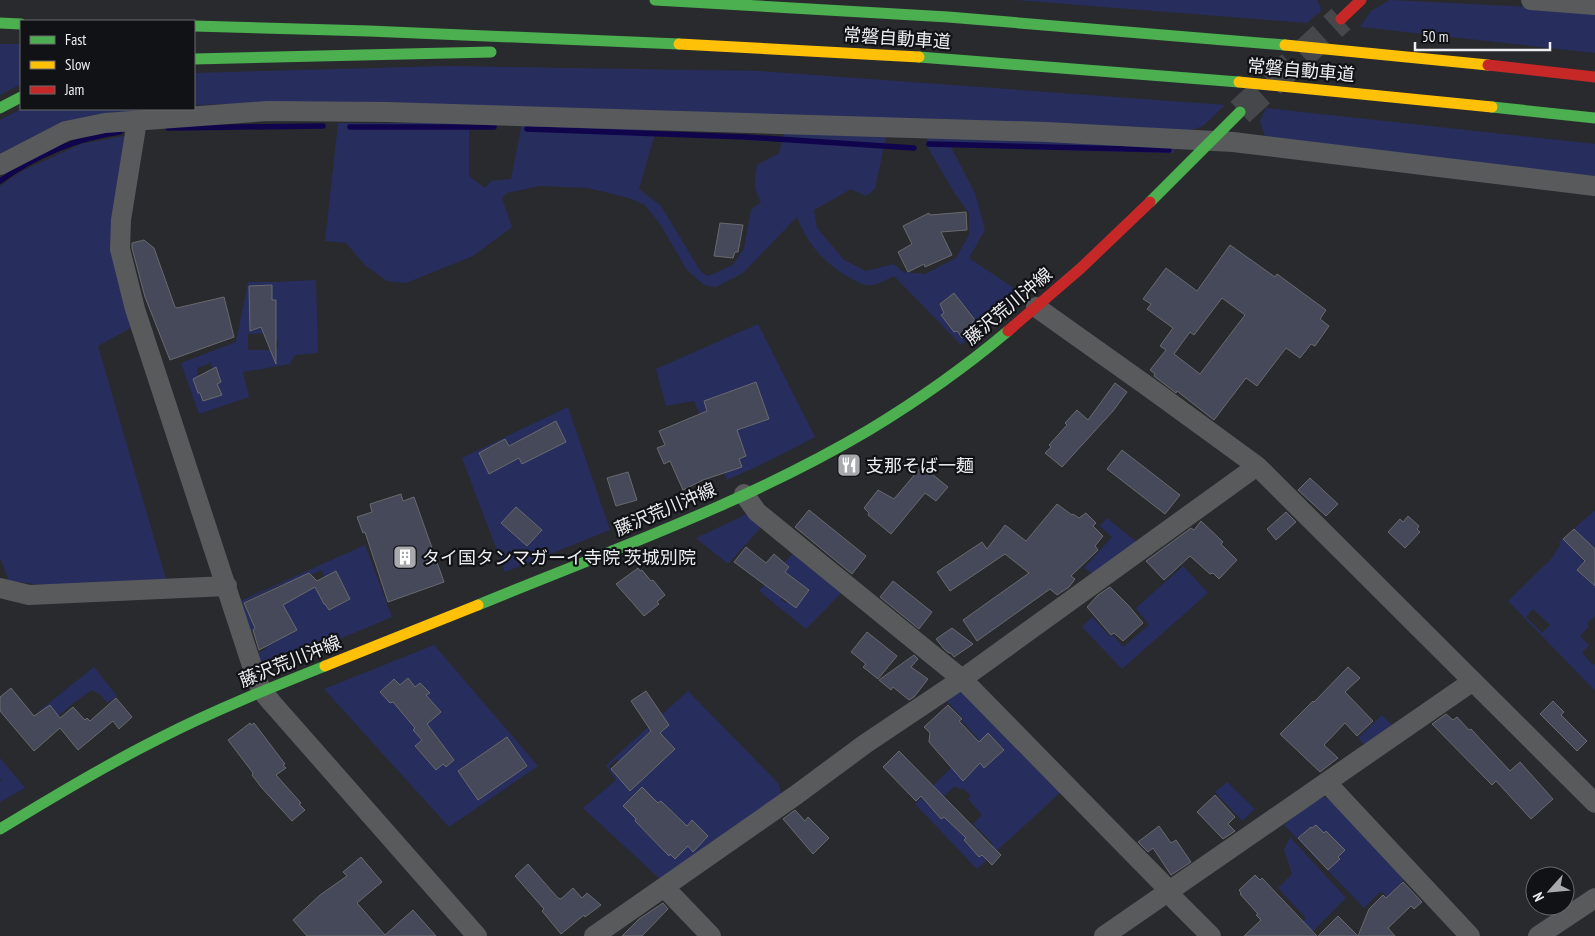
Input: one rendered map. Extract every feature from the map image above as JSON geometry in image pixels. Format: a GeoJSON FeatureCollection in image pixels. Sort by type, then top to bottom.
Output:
{"type":"FeatureCollection","features":[{"type":"Feature","properties":{"kind":"main road","name":"常磐自動車道"},"geometry":{"type":"LineString","coordinates":[[655,0],[947,17],[1158,34],[1441,60],[1595,77]]}},
{"type":"Feature","properties":{"kind":"main road"},"geometry":{"type":"LineString","coordinates":[[1341,19],[1360,0]]}},
{"type":"Feature","properties":{"kind":"main road"},"geometry":{"type":"LineString","coordinates":[[0,23],[20,24]]}},
{"type":"Feature","properties":{"kind":"main road","name":"常磐自動車道"},"geometry":{"type":"LineString","coordinates":[[195,26],[410,31],[750,46],[952,60],[1441,100],[1595,118]]}},
{"type":"Feature","properties":{"kind":"main road"},"geometry":{"type":"LineString","coordinates":[[555,50],[750,46]]}},
{"type":"Feature","properties":{"kind":"main road"},"geometry":{"type":"LineString","coordinates":[[195,59],[507,51]]}},
{"type":"Feature","properties":{"kind":"main road"},"geometry":{"type":"LineString","coordinates":[[0,108],[20,98]]}},
{"type":"Feature","properties":{"kind":"main road","name":"藤沢荒川沖線"},"geometry":{"type":"LineString","coordinates":[[0,829],[87,777],[150,743],[262,691],[621,548],[744,494],[828,452],[904,408],[967,363],[1036,308],[1123,229],[1240,112]]}},
{"type":"Feature","properties":{"kind":"street"},"geometry":{"type":"LineString","coordinates":[[1531,0],[1595,5]]}},
{"type":"Feature","properties":{"kind":"street"},"geometry":{"type":"LineString","coordinates":[[0,165],[66,131],[105,123],[268,111],[387,112],[1046,132],[1212,140],[1595,186]]}},
{"type":"Feature","properties":{"kind":"street"},"geometry":{"type":"LineString","coordinates":[[137,121],[121,220],[120,249],[135,309],[255,676],[262,691],[477,936]]}},
{"type":"Feature","properties":{"kind":"street"},"geometry":{"type":"LineString","coordinates":[[1036,308],[1258,466],[1595,803]]}},
{"type":"Feature","properties":{"kind":"street"},"geometry":{"type":"LineString","coordinates":[[594,936],[796,795],[865,744],[962,679],[1258,466]]}},
{"type":"Feature","properties":{"kind":"street"},"geometry":{"type":"LineString","coordinates":[[744,494],[757,512],[962,679],[1211,936]]}},
{"type":"Feature","properties":{"kind":"street"},"geometry":{"type":"LineString","coordinates":[[0,588],[29,595],[227,586]]}},
{"type":"Feature","properties":{"kind":"street"},"geometry":{"type":"LineString","coordinates":[[1104,936],[1473,681]]}},
{"type":"Feature","properties":{"kind":"street"},"geometry":{"type":"LineString","coordinates":[[1327,783],[1470,936]]}},
{"type":"Feature","properties":{"kind":"street"},"geometry":{"type":"LineString","coordinates":[[664,887],[711,936]]}},
{"type":"Feature","properties":{"kind":"street"},"geometry":{"type":"LineString","coordinates":[[1538,936],[1595,898]]}},
{"type":"Feature","properties":{"kind":"shaded area"},"geometry":{"type":"Polygon","coordinates":[[[1016,0],[1317,0],[1321,8],[1320,14],[1318,13],[1307,23],[1016,0]]]}},
{"type":"Feature","properties":{"kind":"shaded area"},"geometry":{"type":"Polygon","coordinates":[[[1390,0],[1532,7],[1595,14],[1595,53],[1360,27],[1371,11],[1390,0]]]}},
{"type":"Feature","properties":{"kind":"shaded area"},"geometry":{"type":"Polygon","coordinates":[[[0,44],[20,44],[20,85],[0,95],[0,44]]]}},
{"type":"Feature","properties":{"kind":"shaded area"},"geometry":{"type":"Polygon","coordinates":[[[448,66],[760,71],[1225,105],[1203,126],[1185,132],[595,110],[195,105],[195,73],[448,66]]]}},
{"type":"Feature","properties":{"kind":"shaded area"},"geometry":{"type":"Polygon","coordinates":[[[1266,108],[1595,144],[1595,177],[1265,137],[1260,121],[1266,108]]]}},
{"type":"Feature","properties":{"kind":"shaded area"},"geometry":{"type":"Polygon","coordinates":[[[20,110],[144,110],[64,123],[0,156],[0,120],[20,110]]]}},
{"type":"Feature","properties":{"kind":"shaded area"},"geometry":{"type":"Polygon","coordinates":[[[338,123],[469,123],[469,176],[485,188],[491,181],[511,179],[522,123],[656,130],[639,189],[661,206],[701,272],[708,276],[733,265],[744,248],[751,210],[761,202],[755,184],[757,165],[779,153],[784,133],[886,136],[875,189],[866,196],[851,189],[814,210],[817,228],[844,260],[866,271],[894,264],[903,272],[925,274],[956,258],[969,235],[969,213],[955,194],[928,148],[927,136],[1175,146],[1174,153],[951,147],[975,193],[985,230],[969,258],[1024,295],[961,345],[894,276],[877,284],[866,285],[850,278],[825,260],[806,236],[797,217],[743,273],[716,287],[704,285],[687,270],[660,224],[645,205],[629,198],[588,188],[539,186],[507,193],[502,198],[512,227],[473,256],[406,283],[387,281],[366,266],[346,243],[325,241],[338,123]],[[954,293],[940,303],[944,313],[942,315],[954,332],[957,331],[962,338],[976,327],[972,322],[975,320],[954,293]]]}},
{"type":"Feature","properties":{"kind":"shaded area"},"geometry":{"type":"Polygon","coordinates":[[[129,135],[112,249],[131,328],[98,346],[166,579],[52,586],[9,581],[0,558],[0,186],[22,171],[81,144],[129,135]]]}},
{"type":"Feature","properties":{"kind":"shaded area"},"geometry":{"type":"Polygon","coordinates":[[[316,280],[318,353],[295,355],[290,364],[243,372],[249,397],[199,414],[181,363],[236,342],[248,282],[316,280]],[[272,285],[250,328],[273,328],[276,326],[276,300],[272,300],[272,285]],[[275,333],[248,334],[248,350],[278,350],[278,341],[276,340],[275,333]],[[211,363],[197,368],[198,376],[193,379],[203,401],[222,395],[217,384],[221,382],[218,372],[213,372],[211,363]]]}},
{"type":"Feature","properties":{"kind":"shaded area"},"geometry":{"type":"Polygon","coordinates":[[[758,324],[815,437],[727,480],[694,401],[666,406],[656,369],[758,324]],[[756,382],[732,391],[745,427],[769,419],[756,382]]]}},
{"type":"Feature","properties":{"kind":"shaded area"},"geometry":{"type":"Polygon","coordinates":[[[568,407],[610,530],[505,572],[462,458],[568,407]],[[556,422],[512,444],[522,464],[566,442],[556,422]],[[505,439],[479,453],[489,473],[505,439]],[[516,507],[501,523],[527,546],[541,529],[516,507]]]}},
{"type":"Feature","properties":{"kind":"shaded area"},"geometry":{"type":"Polygon","coordinates":[[[1595,510],[1595,549],[1592,547],[1581,559],[1584,562],[1577,570],[1595,586],[1595,616],[1587,623],[1589,626],[1580,636],[1589,645],[1582,653],[1593,665],[1595,664],[1595,691],[1508,601],[1552,558],[1560,545],[1559,542],[1595,510]],[[1533,609],[1526,617],[1542,633],[1550,625],[1533,609]]]}},
{"type":"Feature","properties":{"kind":"shaded area"},"geometry":{"type":"Polygon","coordinates":[[[749,513],[763,525],[728,564],[696,538],[749,513]]]}},
{"type":"Feature","properties":{"kind":"shaded area"},"geometry":{"type":"Polygon","coordinates":[[[1107,518],[1139,544],[1095,575],[1084,568],[1112,537],[1100,526],[1107,518]]]}},
{"type":"Feature","properties":{"kind":"shaded area"},"geometry":{"type":"Polygon","coordinates":[[[365,545],[392,617],[261,672],[240,601],[365,545]],[[321,570],[304,576],[315,587],[329,610],[350,599],[336,572],[325,577],[321,570]],[[284,583],[243,603],[250,617],[255,614],[261,625],[251,631],[258,653],[267,648],[266,645],[297,630],[283,605],[293,599],[284,583]]]}},
{"type":"Feature","properties":{"kind":"shaded area"},"geometry":{"type":"Polygon","coordinates":[[[794,552],[844,590],[806,629],[759,591],[794,552]],[[788,574],[781,600],[786,603],[802,585],[788,574]]]}},
{"type":"Feature","properties":{"kind":"shaded area"},"geometry":{"type":"Polygon","coordinates":[[[1183,566],[1208,593],[1122,669],[1082,627],[1092,617],[1110,636],[1114,636],[1123,647],[1149,625],[1136,608],[1183,566]]]}},
{"type":"Feature","properties":{"kind":"shaded area"},"geometry":{"type":"Polygon","coordinates":[[[434,645],[538,766],[449,827],[324,689],[434,645]],[[408,678],[400,685],[394,679],[380,692],[390,703],[393,702],[415,728],[413,730],[422,740],[415,747],[436,770],[450,757],[431,729],[422,728],[441,712],[426,695],[429,693],[420,683],[415,687],[408,678]],[[507,737],[458,771],[478,800],[527,766],[507,737]]]}},
{"type":"Feature","properties":{"kind":"shaded area"},"geometry":{"type":"Polygon","coordinates":[[[94,667],[117,696],[107,703],[101,695],[92,690],[50,723],[39,711],[94,667]]]}},
{"type":"Feature","properties":{"kind":"shaded area"},"geometry":{"type":"Polygon","coordinates":[[[960,689],[1063,790],[977,869],[915,804],[979,740],[947,701],[960,689]],[[988,733],[969,752],[984,768],[1004,750],[988,733]],[[955,786],[932,809],[940,819],[944,817],[961,834],[965,829],[970,832],[976,827],[973,824],[982,815],[968,799],[971,796],[963,788],[960,790],[955,786]],[[977,828],[964,840],[979,857],[993,844],[977,828]]]}},
{"type":"Feature","properties":{"kind":"shaded area"},"geometry":{"type":"Polygon","coordinates":[[[688,691],[779,784],[782,798],[661,880],[583,808],[616,780],[606,765],[688,691]],[[617,759],[609,766],[624,784],[633,777],[617,759]],[[642,787],[623,806],[635,818],[654,799],[642,787]],[[661,801],[657,804],[654,802],[635,821],[658,845],[669,809],[661,801]],[[692,820],[677,836],[693,851],[708,836],[692,820]]]}},
{"type":"Feature","properties":{"kind":"shaded area"},"geometry":{"type":"Polygon","coordinates":[[[1382,715],[1395,728],[1367,747],[1358,738],[1382,715]]]}},
{"type":"Feature","properties":{"kind":"shaded area"},"geometry":{"type":"Polygon","coordinates":[[[0,758],[25,788],[0,802],[0,782],[2,781],[0,779],[0,758]]]}},
{"type":"Feature","properties":{"kind":"shaded area"},"geometry":{"type":"Polygon","coordinates":[[[1227,782],[1255,809],[1242,821],[1215,792],[1227,782]]]}},
{"type":"Feature","properties":{"kind":"shaded area"},"geometry":{"type":"Polygon","coordinates":[[[1323,797],[1329,799],[1406,878],[1387,897],[1381,891],[1364,908],[1284,825],[1307,802],[1323,797]],[[1316,825],[1312,828],[1310,827],[1299,838],[1340,859],[1326,831],[1324,833],[1316,825]]]}},
{"type":"Feature","properties":{"kind":"shaded area"},"geometry":{"type":"Polygon","coordinates":[[[1290,837],[1346,898],[1308,936],[1288,936],[1306,918],[1278,888],[1292,874],[1284,850],[1290,837]]]}},
{"type":"Feature","properties":{"kind":"building"},"geometry":{"type":"Polygon","coordinates":[[[966,212],[967,230],[941,232],[952,255],[925,267],[924,264],[908,272],[898,252],[912,244],[903,226],[929,213],[930,215],[966,212]]]}},
{"type":"Feature","properties":{"kind":"building"},"geometry":{"type":"Polygon","coordinates":[[[720,223],[743,225],[738,252],[735,252],[733,258],[714,256],[720,223]]]}},
{"type":"Feature","properties":{"kind":"building"},"geometry":{"type":"Polygon","coordinates":[[[144,240],[154,248],[175,307],[224,297],[234,337],[170,360],[145,297],[132,248],[132,243],[144,240]]]}},
{"type":"Feature","properties":{"kind":"building"},"geometry":{"type":"Polygon","coordinates":[[[1230,245],[1275,277],[1277,274],[1326,310],[1320,319],[1329,326],[1315,346],[1311,344],[1300,358],[1286,348],[1257,386],[1246,378],[1214,420],[1177,391],[1176,393],[1154,376],[1155,374],[1150,370],[1166,350],[1160,346],[1173,328],[1147,309],[1151,304],[1143,299],[1166,268],[1197,291],[1230,245]],[[1222,298],[1194,335],[1190,332],[1174,354],[1200,374],[1245,315],[1222,298]]]}},
{"type":"Feature","properties":{"kind":"building"},"geometry":{"type":"Polygon","coordinates":[[[272,285],[272,300],[276,300],[276,364],[261,327],[250,331],[249,286],[272,285]]]}},
{"type":"Feature","properties":{"kind":"building"},"geometry":{"type":"Polygon","coordinates":[[[954,293],[975,320],[972,322],[976,327],[962,338],[957,331],[954,332],[941,315],[944,313],[940,304],[954,293]]]}},
{"type":"Feature","properties":{"kind":"building"},"geometry":{"type":"Polygon","coordinates":[[[216,367],[221,382],[217,384],[222,395],[203,401],[193,379],[216,367]]]}},
{"type":"Feature","properties":{"kind":"building"},"geometry":{"type":"Polygon","coordinates":[[[756,382],[769,419],[737,430],[746,456],[739,459],[742,467],[703,480],[683,490],[670,461],[664,464],[657,448],[665,445],[659,431],[707,411],[704,401],[756,382]]]}},
{"type":"Feature","properties":{"kind":"building"},"geometry":{"type":"Polygon","coordinates":[[[1115,383],[1127,392],[1113,411],[1062,467],[1045,453],[1051,447],[1049,445],[1067,425],[1065,423],[1077,410],[1088,420],[1115,383]]]}},
{"type":"Feature","properties":{"kind":"building"},"geometry":{"type":"Polygon","coordinates":[[[556,421],[566,442],[522,464],[519,458],[489,474],[479,453],[505,439],[509,446],[556,421]]]}},
{"type":"Feature","properties":{"kind":"building"},"geometry":{"type":"Polygon","coordinates":[[[1122,450],[1180,495],[1165,514],[1107,469],[1122,450]]]}},
{"type":"Feature","properties":{"kind":"building"},"geometry":{"type":"Polygon","coordinates":[[[922,466],[948,487],[936,501],[925,493],[891,534],[868,515],[869,513],[864,508],[878,490],[894,499],[922,466]]]}},
{"type":"Feature","properties":{"kind":"building"},"geometry":{"type":"Polygon","coordinates":[[[628,472],[637,500],[616,506],[607,478],[628,472]]]}},
{"type":"Feature","properties":{"kind":"building"},"geometry":{"type":"Polygon","coordinates":[[[1310,478],[1338,504],[1326,516],[1298,490],[1310,478]]]}},
{"type":"Feature","properties":{"kind":"building","name":"タイ国タンマガーイ寺院 茨城別院"},"geometry":{"type":"Polygon","coordinates":[[[401,494],[403,501],[414,497],[444,582],[388,602],[365,532],[363,533],[357,517],[372,512],[370,504],[401,494]]]}},
{"type":"Feature","properties":{"kind":"building"},"geometry":{"type":"Polygon","coordinates":[[[1057,504],[1079,518],[1086,513],[1096,523],[1093,526],[1103,536],[1095,546],[1098,550],[1071,576],[1075,579],[1069,587],[1057,595],[1050,589],[977,641],[963,620],[1029,573],[1005,554],[950,591],[937,572],[982,542],[987,549],[1005,525],[1026,541],[1057,504]]]}},
{"type":"Feature","properties":{"kind":"building"},"geometry":{"type":"Polygon","coordinates":[[[516,507],[542,530],[527,546],[501,523],[516,507]]]}},
{"type":"Feature","properties":{"kind":"building"},"geometry":{"type":"Polygon","coordinates":[[[809,510],[866,556],[852,574],[795,527],[809,510]]]}},
{"type":"Feature","properties":{"kind":"building"},"geometry":{"type":"Polygon","coordinates":[[[1286,512],[1296,522],[1276,540],[1267,529],[1286,512]]]}},
{"type":"Feature","properties":{"kind":"building"},"geometry":{"type":"Polygon","coordinates":[[[1408,516],[1419,526],[1417,529],[1420,532],[1405,548],[1388,532],[1400,519],[1403,522],[1408,516]]]}},
{"type":"Feature","properties":{"kind":"building"},"geometry":{"type":"Polygon","coordinates":[[[1201,521],[1223,542],[1221,544],[1237,560],[1219,579],[1213,573],[1210,574],[1190,556],[1164,580],[1146,561],[1191,528],[1194,530],[1201,521]]]}},
{"type":"Feature","properties":{"kind":"building"},"geometry":{"type":"Polygon","coordinates":[[[1574,529],[1595,549],[1595,586],[1577,570],[1585,561],[1563,539],[1574,529]]]}},
{"type":"Feature","properties":{"kind":"building"},"geometry":{"type":"Polygon","coordinates":[[[746,547],[766,563],[774,554],[789,567],[785,572],[809,590],[796,608],[734,562],[746,547]]]}},
{"type":"Feature","properties":{"kind":"building"},"geometry":{"type":"Polygon","coordinates":[[[638,568],[651,581],[653,580],[665,595],[657,602],[659,604],[644,616],[616,584],[638,568]]]}},
{"type":"Feature","properties":{"kind":"building"},"geometry":{"type":"Polygon","coordinates":[[[336,571],[350,599],[329,610],[315,587],[283,605],[297,630],[259,650],[253,630],[255,628],[244,603],[309,573],[317,581],[336,571]]]}},
{"type":"Feature","properties":{"kind":"building"},"geometry":{"type":"Polygon","coordinates":[[[893,581],[932,612],[919,629],[880,597],[893,581]]]}},
{"type":"Feature","properties":{"kind":"building"},"geometry":{"type":"Polygon","coordinates":[[[1110,587],[1143,623],[1123,641],[1114,633],[1111,635],[1087,607],[1098,595],[1110,587]]]}},
{"type":"Feature","properties":{"kind":"building"},"geometry":{"type":"Polygon","coordinates":[[[952,628],[973,644],[954,657],[936,639],[952,628]]]}},
{"type":"Feature","properties":{"kind":"building"},"geometry":{"type":"Polygon","coordinates":[[[867,632],[897,656],[878,679],[863,667],[866,664],[851,652],[867,632]]]}},
{"type":"Feature","properties":{"kind":"building"},"geometry":{"type":"Polygon","coordinates":[[[914,655],[918,659],[911,667],[928,679],[914,697],[909,700],[893,687],[891,690],[879,680],[914,655]]]}},
{"type":"Feature","properties":{"kind":"building"},"geometry":{"type":"Polygon","coordinates":[[[1348,667],[1360,678],[1345,692],[1373,721],[1357,736],[1345,723],[1324,745],[1338,758],[1320,772],[1280,734],[1348,667]]]}},
{"type":"Feature","properties":{"kind":"building"},"geometry":{"type":"Polygon","coordinates":[[[408,678],[415,687],[420,683],[430,693],[426,695],[441,712],[427,724],[454,760],[446,767],[443,764],[436,770],[415,746],[422,740],[413,730],[415,728],[393,702],[390,703],[380,692],[394,679],[400,685],[408,678]]]}},
{"type":"Feature","properties":{"kind":"building"},"geometry":{"type":"Polygon","coordinates":[[[11,688],[34,716],[50,705],[60,718],[73,707],[85,720],[87,718],[90,721],[116,698],[132,717],[119,729],[113,721],[78,750],[60,728],[34,751],[0,711],[0,697],[11,688]]]}},
{"type":"Feature","properties":{"kind":"building"},"geometry":{"type":"Polygon","coordinates":[[[646,691],[669,725],[660,733],[675,749],[630,791],[611,769],[651,731],[631,701],[646,691]]]}},
{"type":"Feature","properties":{"kind":"building"},"geometry":{"type":"Polygon","coordinates":[[[1553,701],[1564,712],[1561,715],[1587,741],[1577,751],[1540,714],[1553,701]]]}},
{"type":"Feature","properties":{"kind":"building"},"geometry":{"type":"Polygon","coordinates":[[[948,705],[962,719],[959,721],[979,742],[988,733],[1004,750],[984,768],[980,763],[963,781],[929,742],[930,733],[924,727],[948,705]]]}},
{"type":"Feature","properties":{"kind":"building"},"geometry":{"type":"Polygon","coordinates":[[[1446,714],[1453,720],[1457,717],[1469,730],[1471,729],[1510,771],[1520,762],[1553,799],[1531,819],[1496,781],[1492,785],[1432,724],[1446,714]]]}},
{"type":"Feature","properties":{"kind":"building"},"geometry":{"type":"Polygon","coordinates":[[[250,723],[251,725],[254,723],[285,764],[283,765],[286,768],[276,775],[305,810],[292,821],[261,787],[228,740],[250,723]]]}},
{"type":"Feature","properties":{"kind":"building"},"geometry":{"type":"Polygon","coordinates":[[[507,737],[527,766],[478,800],[458,771],[507,737]]]}},
{"type":"Feature","properties":{"kind":"building"},"geometry":{"type":"Polygon","coordinates":[[[899,751],[1001,855],[992,865],[982,855],[979,857],[964,840],[966,838],[944,817],[941,819],[921,796],[916,801],[883,767],[899,751]]]}},
{"type":"Feature","properties":{"kind":"building"},"geometry":{"type":"Polygon","coordinates":[[[642,787],[658,803],[661,801],[687,826],[692,820],[708,836],[693,852],[688,846],[675,859],[670,854],[669,856],[623,806],[642,787]]]}},
{"type":"Feature","properties":{"kind":"building"},"geometry":{"type":"Polygon","coordinates":[[[1215,795],[1235,817],[1228,824],[1235,831],[1223,839],[1197,812],[1215,795]]]}},
{"type":"Feature","properties":{"kind":"building"},"geometry":{"type":"Polygon","coordinates":[[[795,810],[805,821],[808,817],[829,838],[813,854],[783,819],[795,810]]]}},
{"type":"Feature","properties":{"kind":"building"},"geometry":{"type":"Polygon","coordinates":[[[1316,825],[1324,833],[1326,831],[1345,850],[1338,857],[1340,859],[1328,870],[1298,838],[1316,825]]]}},
{"type":"Feature","properties":{"kind":"building"},"geometry":{"type":"Polygon","coordinates":[[[1159,826],[1171,843],[1176,840],[1191,862],[1171,875],[1153,848],[1148,852],[1138,842],[1159,826]]]}},
{"type":"Feature","properties":{"kind":"building"},"geometry":{"type":"Polygon","coordinates":[[[361,857],[382,882],[357,903],[385,935],[413,910],[436,936],[307,936],[293,920],[320,895],[347,876],[343,872],[361,857]]]}},
{"type":"Feature","properties":{"kind":"building"},"geometry":{"type":"Polygon","coordinates":[[[528,864],[558,898],[561,899],[573,888],[582,898],[587,893],[601,905],[585,917],[584,915],[561,934],[542,911],[544,909],[515,876],[528,864]]]}},
{"type":"Feature","properties":{"kind":"building"},"geometry":{"type":"Polygon","coordinates":[[[1255,875],[1260,880],[1262,878],[1317,936],[1244,936],[1261,920],[1240,894],[1239,890],[1255,875]]]}},
{"type":"Feature","properties":{"kind":"building"},"geometry":{"type":"Polygon","coordinates":[[[1403,882],[1422,902],[1414,909],[1411,906],[1388,928],[1395,936],[1358,936],[1369,909],[1383,895],[1386,898],[1403,882]]]}},
{"type":"Feature","properties":{"kind":"building"},"geometry":{"type":"Polygon","coordinates":[[[663,903],[668,909],[642,936],[622,936],[639,919],[663,903]]]}},
{"type":"Feature","properties":{"kind":"building"},"geometry":{"type":"Polygon","coordinates":[[[1338,916],[1358,936],[1318,936],[1338,916]]]}},
{"type":"Feature","properties":{"kind":"waterway"},"geometry":{"type":"LineString","coordinates":[[168,128],[323,126]]}},
{"type":"Feature","properties":{"kind":"waterway"},"geometry":{"type":"LineString","coordinates":[[350,127],[494,127]]}},
{"type":"Feature","properties":{"kind":"waterway"},"geometry":{"type":"LineString","coordinates":[[527,129],[746,137],[914,148]]}},
{"type":"Feature","properties":{"kind":"waterway"},"geometry":{"type":"LineString","coordinates":[[0,181],[27,164],[57,149],[88,139],[120,132]]}},
{"type":"Feature","properties":{"kind":"waterway"},"geometry":{"type":"LineString","coordinates":[[929,144],[1169,150]]}},
{"type":"Feature","properties":{"kind":"tunnel"},"geometry":{"type":"LineString","coordinates":[[1240,112],[1341,19]]}},
{"type":"Feature","properties":{"kind":"traffic: fast"},"geometry":{"type":"LineString","coordinates":[[655,0],[948,17],[1285,45]]}},
{"type":"Feature","properties":{"kind":"traffic: fast"},"geometry":{"type":"LineString","coordinates":[[0,23],[20,24]]}},
{"type":"Feature","properties":{"kind":"traffic: fast"},"geometry":{"type":"LineString","coordinates":[[195,26],[679,44]]}},
{"type":"Feature","properties":{"kind":"traffic: fast"},"geometry":{"type":"LineString","coordinates":[[195,59],[491,52]]}},
{"type":"Feature","properties":{"kind":"traffic: fast"},"geometry":{"type":"LineString","coordinates":[[919,57],[1239,82]]}},
{"type":"Feature","properties":{"kind":"traffic: fast"},"geometry":{"type":"LineString","coordinates":[[0,108],[20,98]]}},
{"type":"Feature","properties":{"kind":"traffic: fast"},"geometry":{"type":"LineString","coordinates":[[1492,107],[1595,118]]}},
{"type":"Feature","properties":{"kind":"traffic: fast"},"geometry":{"type":"LineString","coordinates":[[1150,202],[1240,112]]}},
{"type":"Feature","properties":{"kind":"traffic: fast"},"geometry":{"type":"LineString","coordinates":[[478,605],[676,525],[774,481],[869,430],[905,407],[957,371],[1008,331]]}},
{"type":"Feature","properties":{"kind":"traffic: fast"},"geometry":{"type":"LineString","coordinates":[[0,829],[100,770],[162,737],[222,708],[325,666]]}},
{"type":"Feature","properties":{"kind":"traffic: slow"},"geometry":{"type":"LineString","coordinates":[[679,44],[919,57]]}},
{"type":"Feature","properties":{"kind":"traffic: slow"},"geometry":{"type":"LineString","coordinates":[[1285,45],[1488,65]]}},
{"type":"Feature","properties":{"kind":"traffic: slow"},"geometry":{"type":"LineString","coordinates":[[1239,82],[1492,107]]}},
{"type":"Feature","properties":{"kind":"traffic: slow"},"geometry":{"type":"LineString","coordinates":[[325,666],[478,605]]}},
{"type":"Feature","properties":{"kind":"traffic: jam"},"geometry":{"type":"LineString","coordinates":[[1341,19],[1361,0]]}},
{"type":"Feature","properties":{"kind":"traffic: jam"},"geometry":{"type":"LineString","coordinates":[[1488,65],[1595,77]]}},
{"type":"Feature","properties":{"kind":"traffic: jam"},"geometry":{"type":"LineString","coordinates":[[1008,331],[1081,268],[1150,202]]}},
{"type":"Feature","properties":{"kind":"place","name":"支那そば一麺"},"geometry":{"type":"Point","coordinates":[849,465]}},
{"type":"Feature","properties":{"kind":"place","name":"タイ国タンマガーイ寺院 茨城別院"},"geometry":{"type":"Point","coordinates":[405,557]}}]}
